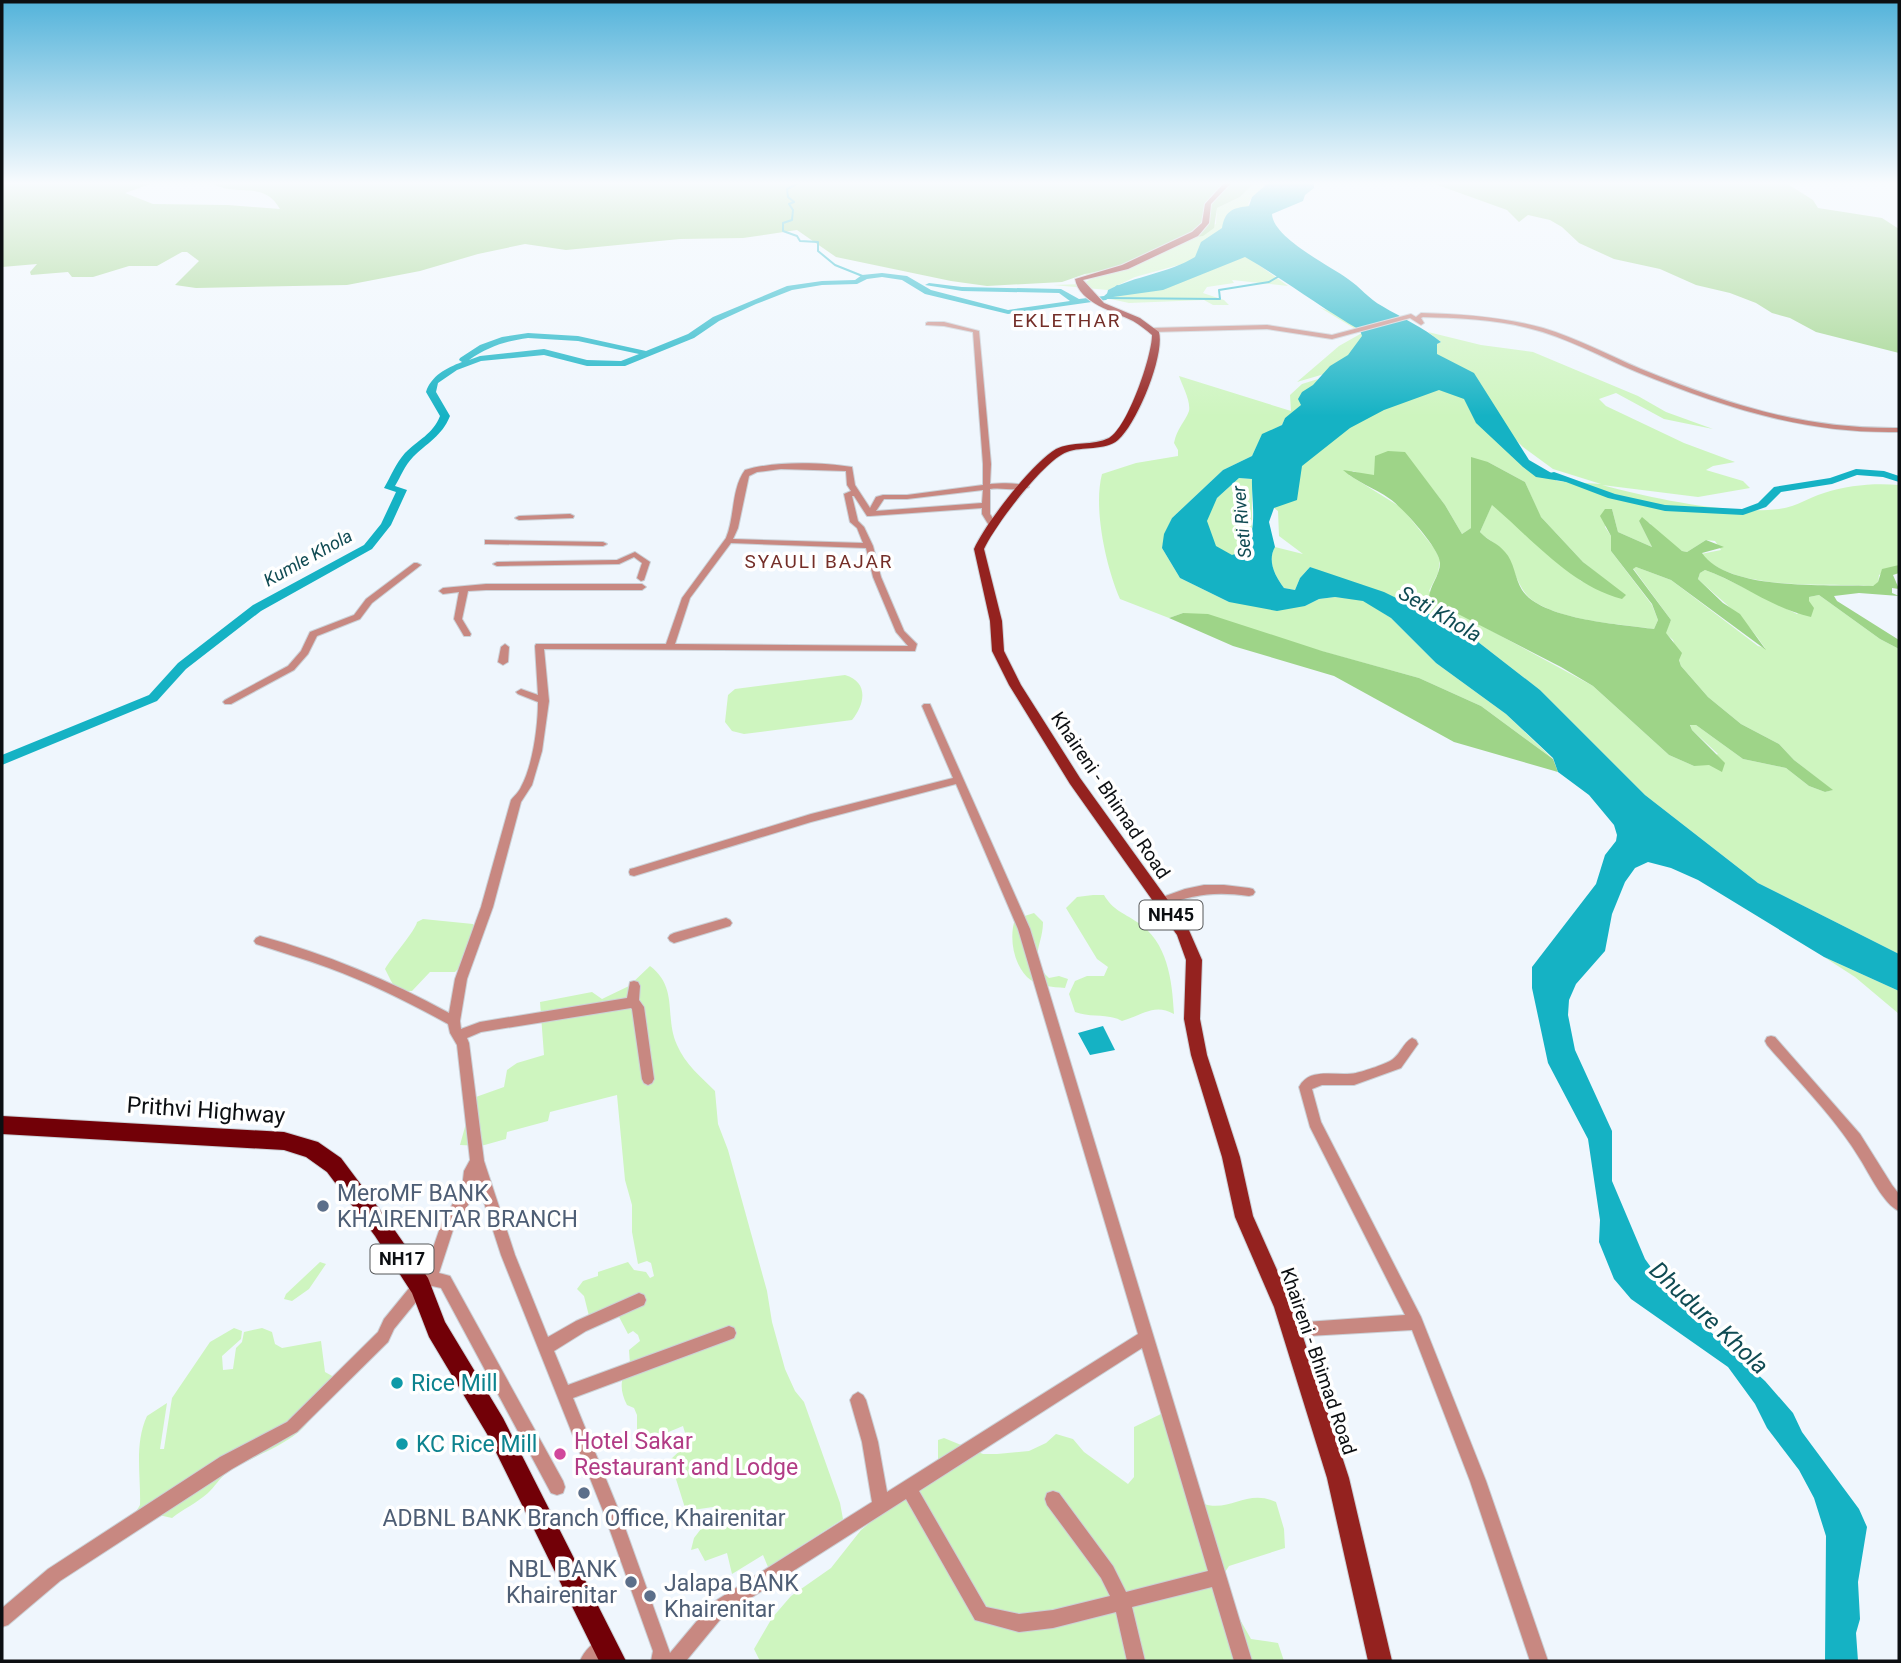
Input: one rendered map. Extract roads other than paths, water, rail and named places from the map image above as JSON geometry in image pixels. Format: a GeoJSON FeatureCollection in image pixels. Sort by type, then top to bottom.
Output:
{"type":"FeatureCollection","features":[{"type":"Feature","properties":{"kind":"highway","name":"Prithvi Highway"},"geometry":{"type":"LineString","coordinates":[[2,1125],[284,1141],[303,1145],[334,1165],[425,1283],[437,1329],[495,1426],[609,1653]]}},
{"type":"Feature","properties":{"kind":"main road"},"geometry":{"type":"LineString","coordinates":[[1138,261],[1125,267],[1083,277],[1079,283],[1101,305],[1137,320],[1152,330]]}},
{"type":"Feature","properties":{"kind":"main road","name":"Khaireni - Bhimad Road"},"geometry":{"type":"LineString","coordinates":[[1152,330],[1157,341],[1152,365],[1118,435],[1105,442],[1077,445],[1055,453],[993,525],[979,549],[996,621],[1000,656],[1042,731],[1183,932],[1193,955],[1192,1019],[1199,1055],[1231,1157],[1244,1217],[1291,1330],[1338,1478],[1380,1661]]}},
{"type":"Feature","properties":{"kind":"street"},"geometry":{"type":"LineString","coordinates":[[1152,330],[1266,327],[1340,337],[1414,316],[1421,323],[1418,318],[1421,315],[1474,317],[1536,328],[1687,390],[1769,416],[1819,427],[1899,430]]}},
{"type":"Feature","properties":{"kind":"street"},"geometry":{"type":"LineString","coordinates":[[928,324],[944,324],[976,331],[987,486],[986,514],[993,525]]}},
{"type":"Feature","properties":{"kind":"street"},"geometry":{"type":"LineString","coordinates":[[669,648],[675,637],[677,614],[687,594],[730,541],[743,477],[750,471],[849,468],[856,493],[870,514]]}},
{"type":"Feature","properties":{"kind":"street"},"geometry":{"type":"LineString","coordinates":[[870,514],[883,497],[917,496],[987,486],[1025,487]]}},
{"type":"Feature","properties":{"kind":"street"},"geometry":{"type":"LineString","coordinates":[[660,1661],[662,1651],[565,1394],[508,1255],[477,1161],[463,1043],[454,1021],[461,979],[488,907],[516,800],[525,792],[542,737],[544,702],[539,646],[912,649],[913,644],[900,632],[878,578],[869,546],[860,527],[854,522],[848,494],[856,493]]}},
{"type":"Feature","properties":{"kind":"street"},"geometry":{"type":"LineString","coordinates":[[870,514],[986,505]]}},
{"type":"Feature","properties":{"kind":"street"},"geometry":{"type":"LineString","coordinates":[[519,518],[570,516]]}},
{"type":"Feature","properties":{"kind":"street"},"geometry":{"type":"LineString","coordinates":[[730,541],[869,546]]}},
{"type":"Feature","properties":{"kind":"street"},"geometry":{"type":"LineString","coordinates":[[488,542],[603,544]]}},
{"type":"Feature","properties":{"kind":"street"},"geometry":{"type":"LineString","coordinates":[[443,591],[641,583],[646,562],[635,554],[619,562],[497,564]]}},
{"type":"Feature","properties":{"kind":"street"},"geometry":{"type":"LineString","coordinates":[[228,702],[290,668],[305,652],[313,634],[357,617],[369,601],[417,565]]}},
{"type":"Feature","properties":{"kind":"street"},"geometry":{"type":"LineString","coordinates":[[464,589],[458,619],[467,634]]}},
{"type":"Feature","properties":{"kind":"street"},"geometry":{"type":"LineString","coordinates":[[503,662],[505,647]]}},
{"type":"Feature","properties":{"kind":"street"},"geometry":{"type":"LineString","coordinates":[[521,692],[544,702]]}},
{"type":"Feature","properties":{"kind":"street"},"geometry":{"type":"LineString","coordinates":[[927,706],[1024,929],[1243,1661]]}},
{"type":"Feature","properties":{"kind":"street"},"geometry":{"type":"LineString","coordinates":[[634,872],[811,818],[958,780]]}},
{"type":"Feature","properties":{"kind":"street"},"geometry":{"type":"LineString","coordinates":[[1161,902],[1194,889],[1212,886],[1249,891]]}},
{"type":"Feature","properties":{"kind":"street"},"geometry":{"type":"LineString","coordinates":[[674,938],[726,923]]}},
{"type":"Feature","properties":{"kind":"street"},"geometry":{"type":"LineString","coordinates":[[260,941],[303,952],[340,966],[454,1021]]}},
{"type":"Feature","properties":{"kind":"street"},"geometry":{"type":"LineString","coordinates":[[633,1002],[634,986]]}},
{"type":"Feature","properties":{"kind":"street"},"geometry":{"type":"LineString","coordinates":[[458,1036],[480,1027],[626,1001],[633,1002],[638,1007],[648,1079]]}},
{"type":"Feature","properties":{"kind":"street"},"geometry":{"type":"LineString","coordinates":[[1771,1041],[1855,1138],[1899,1205]]}},
{"type":"Feature","properties":{"kind":"street"},"geometry":{"type":"LineString","coordinates":[[1412,1044],[1397,1064],[1354,1079],[1322,1079],[1308,1083],[1305,1087],[1315,1123],[1416,1322],[1478,1481],[1539,1661]]}},
{"type":"Feature","properties":{"kind":"street"},"geometry":{"type":"LineString","coordinates":[[2,1619],[54,1575],[226,1463],[292,1427],[383,1337],[425,1283],[447,1227],[469,1190],[471,1171],[477,1161]]}},
{"type":"Feature","properties":{"kind":"street"},"geometry":{"type":"LineString","coordinates":[[425,1283],[445,1281],[557,1487]]}},
{"type":"Feature","properties":{"kind":"street"},"geometry":{"type":"LineString","coordinates":[[546,1347],[581,1326],[639,1300]]}},
{"type":"Feature","properties":{"kind":"street"},"geometry":{"type":"LineString","coordinates":[[1291,1330],[1416,1322]]}},
{"type":"Feature","properties":{"kind":"street"},"geometry":{"type":"LineString","coordinates":[[565,1394],[729,1333]]}},
{"type":"Feature","properties":{"kind":"street"},"geometry":{"type":"LineString","coordinates":[[675,1661],[718,1609],[1145,1338]]}},
{"type":"Feature","properties":{"kind":"street"},"geometry":{"type":"LineString","coordinates":[[858,1400],[870,1442],[881,1504]]}},
{"type":"Feature","properties":{"kind":"street"},"geometry":{"type":"LineString","coordinates":[[908,1487],[981,1614],[1019,1623],[1053,1619],[1217,1577]]}},
{"type":"Feature","properties":{"kind":"street"},"geometry":{"type":"LineString","coordinates":[[1053,1499],[1107,1572],[1122,1603],[1136,1661]]}},
{"type":"Feature","properties":{"kind":"street"},"geometry":{"type":"LineString","coordinates":[[589,1661],[609,1653]]}},
{"type":"Feature","properties":{"kind":"water"},"geometry":{"type":"Polygon","coordinates":[[[1236,261],[1163,290],[1106,298],[1108,290],[1185,262],[1236,261]]]}},
{"type":"Feature","properties":{"kind":"water"},"geometry":{"type":"Polygon","coordinates":[[[1251,261],[1319,261],[1352,282],[1377,303],[1420,327],[1441,342],[1437,344],[1437,354],[1474,373],[1529,460],[1567,482],[1536,477],[1523,467],[1476,423],[1464,399],[1439,390],[1384,410],[1350,428],[1302,466],[1297,500],[1274,508],[1269,522],[1275,547],[1272,563],[1284,588],[1295,590],[1300,578],[1310,567],[1384,592],[1464,631],[1540,690],[1645,795],[1758,883],[1899,954],[1899,991],[1824,957],[1698,880],[1671,868],[1648,862],[1635,868],[1625,882],[1612,914],[1605,951],[1576,984],[1569,1000],[1568,1015],[1575,1050],[1612,1131],[1612,1181],[1645,1259],[1673,1298],[1765,1381],[1793,1413],[1802,1432],[1859,1509],[1867,1527],[1858,1582],[1858,1661],[1825,1661],[1826,1536],[1814,1498],[1799,1470],[1767,1428],[1755,1404],[1728,1367],[1631,1299],[1614,1279],[1599,1242],[1600,1220],[1588,1139],[1548,1063],[1532,988],[1532,967],[1596,884],[1605,855],[1616,841],[1614,825],[1589,795],[1558,772],[1553,758],[1506,714],[1436,663],[1391,618],[1363,601],[1335,597],[1277,611],[1229,602],[1180,578],[1162,548],[1164,534],[1172,518],[1223,470],[1252,456],[1262,434],[1282,425],[1285,418],[1301,405],[1298,399],[1302,392],[1313,385],[1330,366],[1348,355],[1362,336],[1360,330],[1251,261]],[[1239,478],[1217,498],[1207,521],[1216,546],[1232,555],[1241,550],[1248,543],[1251,534],[1252,479],[1239,478]]]}},
{"type":"Feature","properties":{"kind":"water"},"geometry":{"type":"Polygon","coordinates":[[[1103,1026],[1115,1050],[1090,1055],[1078,1033],[1103,1026]]]}},
{"type":"Feature","properties":{"kind":"waterway"},"geometry":{"type":"LineString","coordinates":[[830,261],[865,277]]}},
{"type":"Feature","properties":{"kind":"waterway","name":"Kumle Khola"},"geometry":{"type":"LineString","coordinates":[[647,354],[691,336],[716,319],[790,288],[822,283],[857,282],[865,277],[882,275],[904,278],[928,292],[1008,312],[1078,302]]}},
{"type":"Feature","properties":{"kind":"waterway"},"geometry":{"type":"LineString","coordinates":[[1106,298],[1220,299],[1219,290],[1269,282],[1281,275]]}},
{"type":"Feature","properties":{"kind":"waterway"},"geometry":{"type":"LineString","coordinates":[[929,285],[962,289],[1061,291],[1078,302]]}},
{"type":"Feature","properties":{"kind":"waterway"},"geometry":{"type":"LineString","coordinates":[[1078,302],[1106,298],[1120,287]]}},
{"type":"Feature","properties":{"kind":"waterway"},"geometry":{"type":"LineString","coordinates":[[463,360],[483,347],[528,335],[578,338],[647,354]]}},
{"type":"Feature","properties":{"kind":"waterway","name":"Kumle Khola"},"geometry":{"type":"LineString","coordinates":[[2,760],[153,698],[182,666],[257,608],[368,547],[386,525],[402,490],[389,488],[403,462],[432,437],[441,425],[445,416],[431,392],[434,382],[454,368],[480,359],[544,352],[587,363],[622,364],[647,354]]}},
{"type":"Feature","properties":{"kind":"waterway"},"geometry":{"type":"LineString","coordinates":[[1550,474],[1612,496],[1665,508],[1743,512],[1762,505],[1778,489],[1832,481],[1856,472],[1884,474],[1899,479]]}},
{"type":"Feature","properties":{"kind":"place","name":"MeroMF BANK KHAIRENITAR BRANCH"},"geometry":{"type":"Point","coordinates":[323,1206]}},
{"type":"Feature","properties":{"kind":"place","name":"Rice Mill"},"geometry":{"type":"Point","coordinates":[397,1383]}},
{"type":"Feature","properties":{"kind":"place","name":"KC Rice Mill"},"geometry":{"type":"Point","coordinates":[402,1444]}},
{"type":"Feature","properties":{"kind":"place","name":"Hotel Sakar Restaurant and Lodge"},"geometry":{"type":"Point","coordinates":[560,1454]}},
{"type":"Feature","properties":{"kind":"place","name":"ADBNL BANK Branch Office, Khairenitar"},"geometry":{"type":"Point","coordinates":[584,1493]}},
{"type":"Feature","properties":{"kind":"place","name":"NBL BANK Khairenitar"},"geometry":{"type":"Point","coordinates":[631,1582]}},
{"type":"Feature","properties":{"kind":"place","name":"Jalapa BANK Khairenitar"},"geometry":{"type":"Point","coordinates":[650,1596]}},
{"type":"Feature","properties":{"kind":"district","name":"EKLETHAR"},"geometry":{"type":"Point","coordinates":[1067,320]}},
{"type":"Feature","properties":{"kind":"district","name":"SYAULI BAJAR"},"geometry":{"type":"Point","coordinates":[819,561]}},
{"type":"Feature","properties":{"kind":"water label","name":"Seti River"},"geometry":{"type":"Point","coordinates":[1242,522]}},
{"type":"Feature","properties":{"kind":"water label","name":"Seti Khola"},"geometry":{"type":"Point","coordinates":[1440,614]}},
{"type":"Feature","properties":{"kind":"water label","name":"Dhudure Khola"},"geometry":{"type":"Point","coordinates":[1709,1318]}}]}
